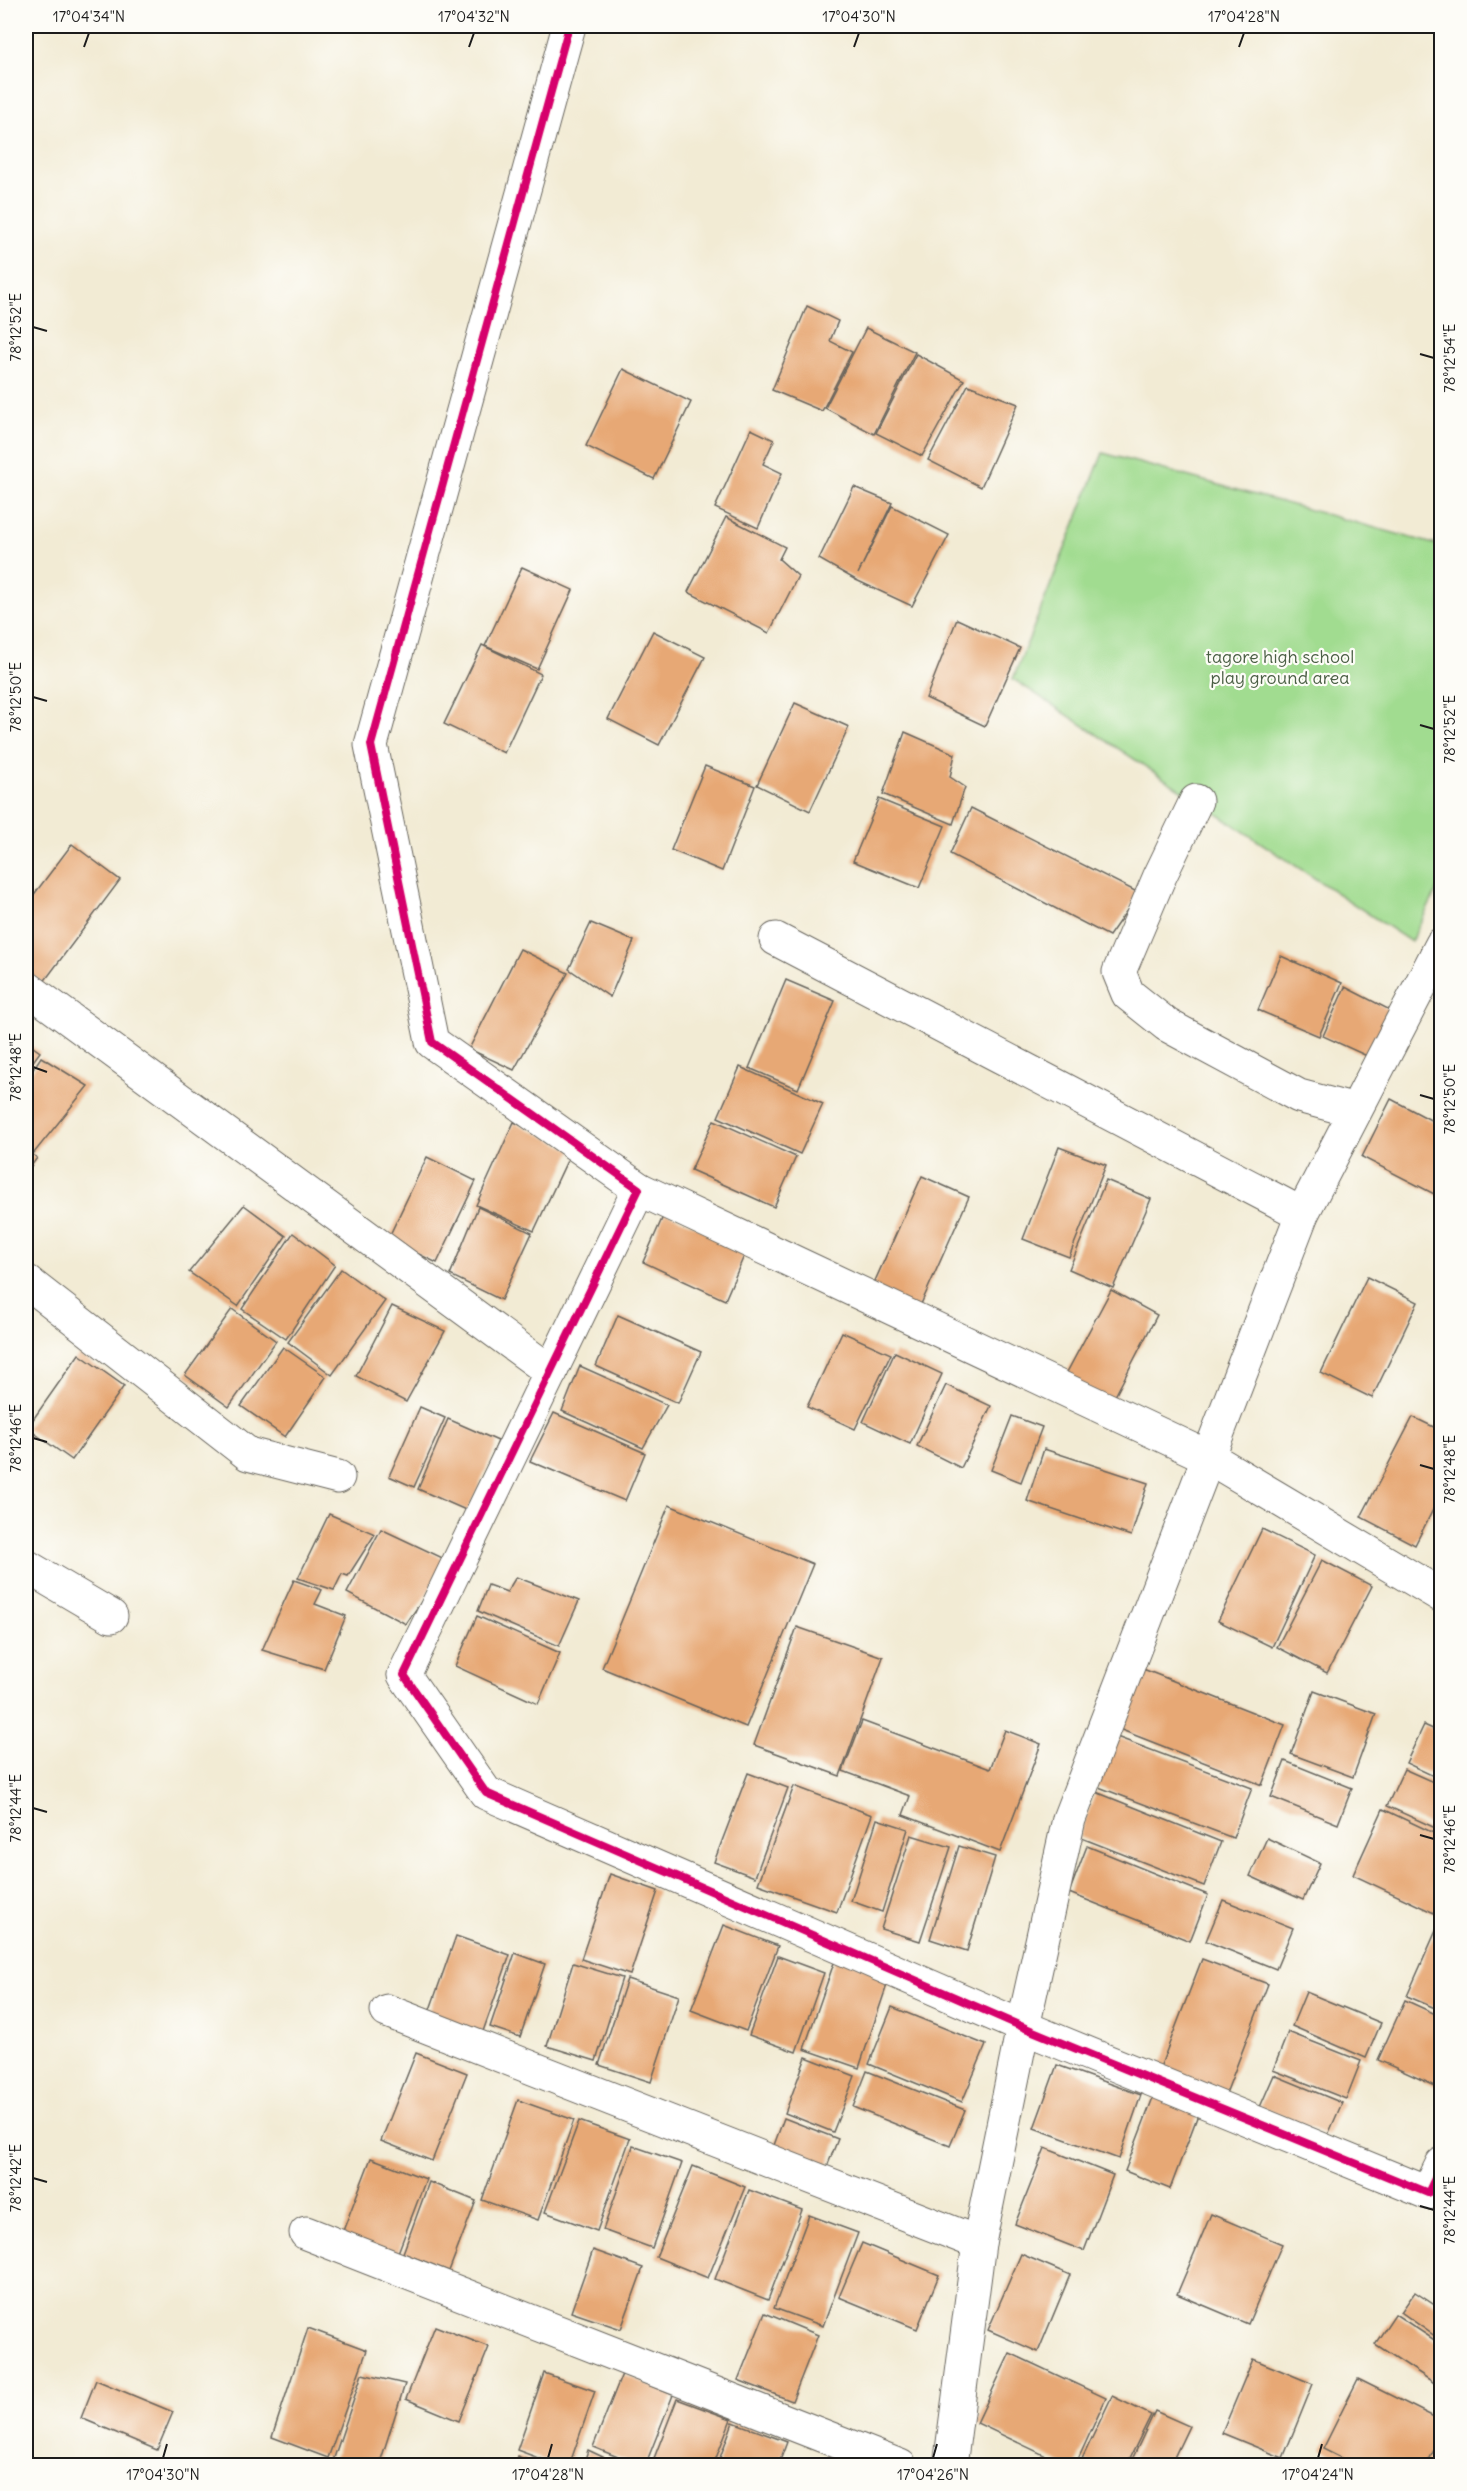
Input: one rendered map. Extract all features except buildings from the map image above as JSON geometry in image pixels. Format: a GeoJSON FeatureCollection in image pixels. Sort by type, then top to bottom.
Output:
{"type":"FeatureCollection","features":[{"type":"Feature","properties":{"kind":"street"},"geometry":{"type":"LineString","coordinates":[[569,26],[371,745],[432,1041],[639,1189],[1208,1457],[1442,1596]]}},
{"type":"Feature","properties":{"kind":"street"},"geometry":{"type":"LineString","coordinates":[[1196,801],[1119,972],[1128,994],[1167,1025],[1250,1071],[1299,1096],[1354,1111]]}},
{"type":"Feature","properties":{"kind":"street"},"geometry":{"type":"LineString","coordinates":[[776,939],[1302,1214]]}},
{"type":"Feature","properties":{"kind":"street"},"geometry":{"type":"LineString","coordinates":[[950,2466],[980,2243],[1023,2027],[1069,1819],[1302,1214],[1442,944]]}},
{"type":"Feature","properties":{"kind":"street"},"geometry":{"type":"LineString","coordinates":[[26,987],[551,1371]]}},
{"type":"Feature","properties":{"kind":"street"},"geometry":{"type":"LineString","coordinates":[[639,1189],[404,1675],[486,1793],[1023,2027],[1428,2193],[1442,2164]]}},
{"type":"Feature","properties":{"kind":"street"},"geometry":{"type":"LineString","coordinates":[[26,1281],[248,1454],[338,1477]]}},
{"type":"Feature","properties":{"kind":"street"},"geometry":{"type":"LineString","coordinates":[[26,1566],[111,1616]]}},
{"type":"Feature","properties":{"kind":"street"},"geometry":{"type":"LineString","coordinates":[[387,2011],[980,2243]]}},
{"type":"Feature","properties":{"kind":"street"},"geometry":{"type":"LineString","coordinates":[[306,2233],[900,2466]]}},
{"type":"Feature","properties":{"kind":"green space","name":"tagore high school play ground area"},"geometry":{"type":"Polygon","coordinates":[[[1103,453],[1441,546],[1441,882],[1411,942],[1013,679],[1103,453]]]}},
{"type":"Feature","properties":{"kind":"cycle path"},"geometry":{"type":"LineString","coordinates":[[569,26],[371,745],[432,1042],[639,1189],[404,1675],[486,1793],[1023,2027],[1428,2193],[1442,2164]]}}]}
